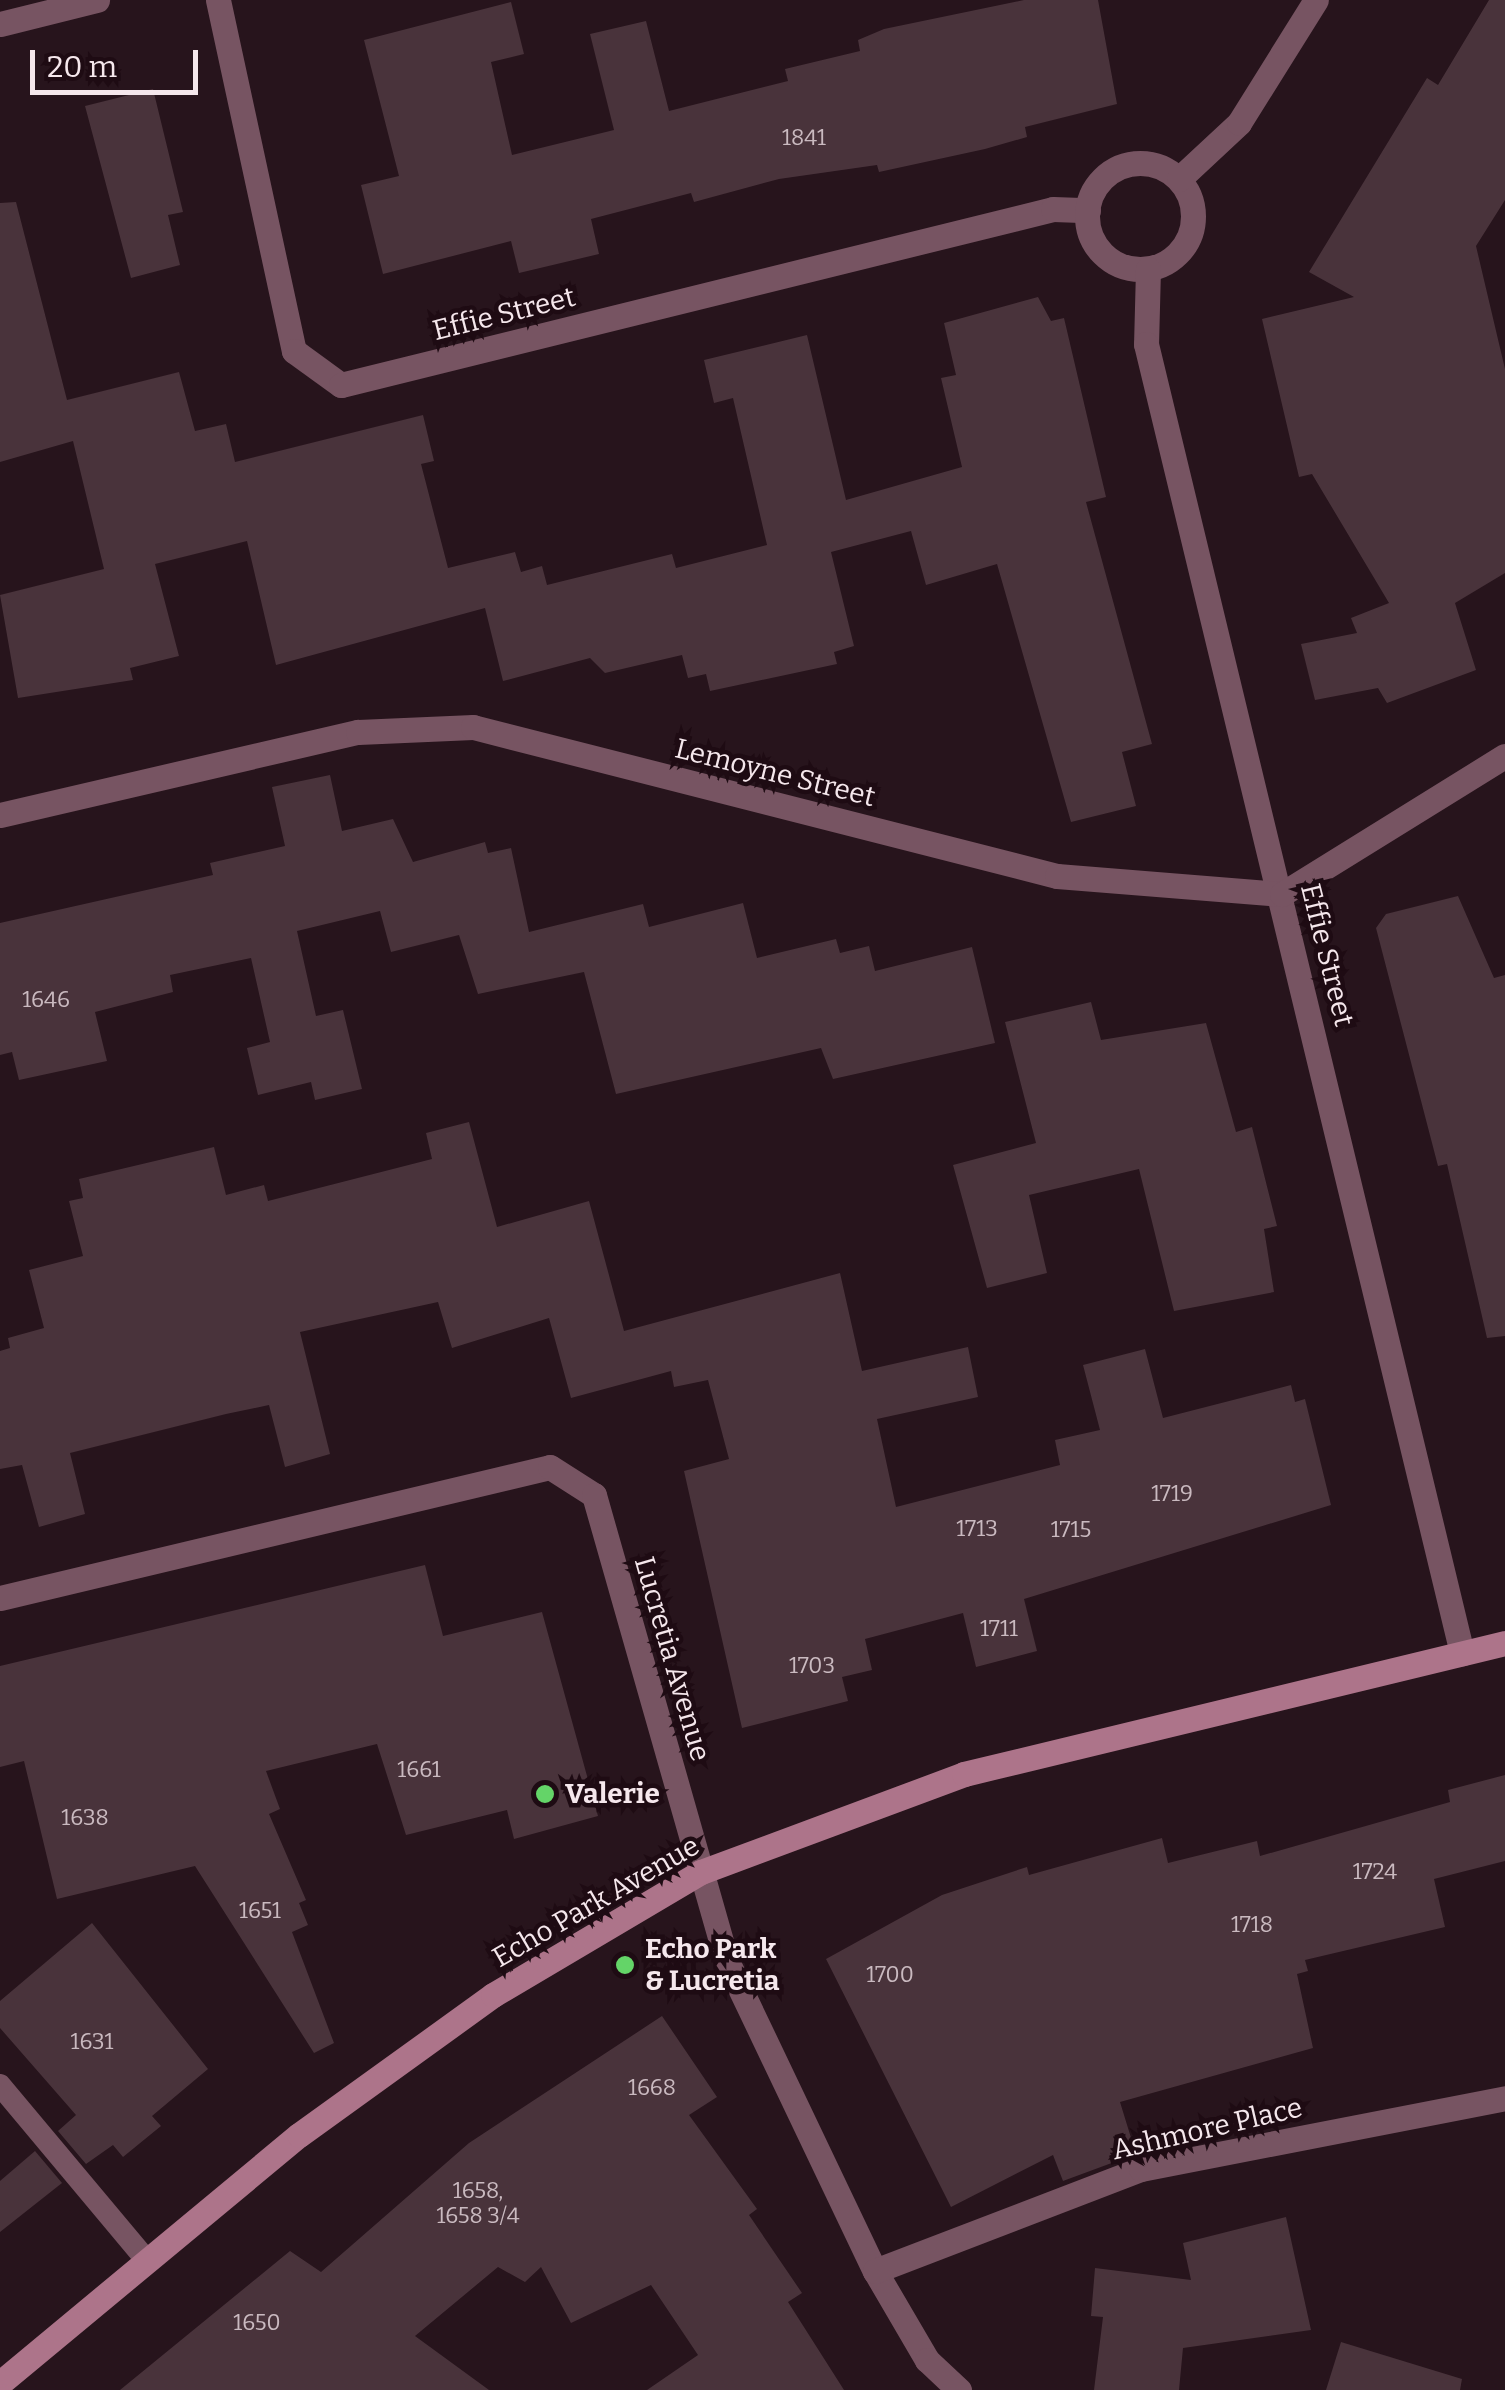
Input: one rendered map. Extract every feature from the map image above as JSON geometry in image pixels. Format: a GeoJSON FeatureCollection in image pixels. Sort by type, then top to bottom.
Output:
{"type":"FeatureCollection","features":[{"type":"Feature","properties":{"kind":"street"},"geometry":{"type":"LineString","coordinates":[[0,24],[97,0]]}},
{"type":"Feature","properties":{"kind":"street","name":"Effie Street"},"geometry":{"type":"LineString","coordinates":[[218,0],[294,351],[341,385],[1053,209],[1088,210]]}},
{"type":"Feature","properties":{"kind":"street"},"geometry":{"type":"LineString","coordinates":[[1179,180],[1239,123],[1316,0]]}},
{"type":"Feature","properties":{"kind":"street"},"geometry":{"type":"LineString","coordinates":[[1129,164],[1179,180],[1193,210],[1188,241],[1148,269],[1100,251],[1088,210],[1098,183],[1129,164]]}},
{"type":"Feature","properties":{"kind":"street","name":"Effie Street"},"geometry":{"type":"LineString","coordinates":[[1148,269],[1146,344],[1282,894],[1462,1653]]}},
{"type":"Feature","properties":{"kind":"street","name":"Lemoyne Street"},"geometry":{"type":"LineString","coordinates":[[0,814],[358,732],[472,727],[1057,876],[1282,894]]}},
{"type":"Feature","properties":{"kind":"street"},"geometry":{"type":"LineString","coordinates":[[1282,894],[1505,756]]}},
{"type":"Feature","properties":{"kind":"street","name":"Lucretia Avenue"},"geometry":{"type":"LineString","coordinates":[[0,1598],[550,1467],[594,1495],[726,1959],[875,2271],[927,2360],[958,2390]]}},
{"type":"Feature","properties":{"kind":"street","name":"Echo Park Avenue"},"geometry":{"type":"LineString","coordinates":[[0,2383],[298,2136],[493,1995],[701,1872],[964,1774],[1505,1643]]}},
{"type":"Feature","properties":{"kind":"street","name":"Ashmore Place"},"geometry":{"type":"LineString","coordinates":[[875,2271],[1141,2168],[1505,2098]]}},
{"type":"Feature","properties":{"kind":"lane"},"geometry":{"type":"LineString","coordinates":[[0,2085],[147,2261]]}},
{"type":"Feature","properties":{"kind":"building"},"geometry":{"type":"Polygon","coordinates":[[[1024,0],[1098,0],[1117,104],[1025,127],[1027,137],[985,149],[879,172],[877,165],[779,179],[694,202],[691,193],[591,219],[599,254],[519,273],[511,241],[383,274],[361,185],[399,176],[364,40],[511,2],[524,54],[491,62],[512,155],[614,130],[590,34],[646,21],[669,111],[788,81],[785,69],[860,51],[858,40],[884,29],[1024,0]]]}},
{"type":"Feature","properties":{"kind":"building"},"geometry":{"type":"Polygon","coordinates":[[[1489,0],[1505,0],[1505,200],[1476,246],[1505,369],[1505,573],[1455,603],[1476,670],[1387,703],[1378,688],[1315,700],[1301,644],[1357,633],[1351,618],[1389,603],[1312,474],[1299,477],[1262,319],[1354,297],[1309,272],[1427,78],[1438,85],[1489,0]]]}},
{"type":"Feature","properties":{"kind":"building"},"geometry":{"type":"Polygon","coordinates":[[[153,89],[183,212],[168,215],[180,265],[131,278],[85,106],[153,89]]]}},
{"type":"Feature","properties":{"kind":"building"},"geometry":{"type":"Polygon","coordinates":[[[16,202],[67,400],[179,372],[195,431],[226,424],[235,462],[423,415],[434,461],[421,464],[448,568],[515,552],[521,572],[542,566],[547,585],[672,554],[676,568],[767,545],[733,398],[714,403],[704,360],[807,335],[846,500],[962,467],[941,378],[956,375],[944,323],[1038,297],[1051,321],[1064,318],[1106,497],[1086,502],[1152,744],[1122,752],[1136,806],[1071,822],[997,564],[926,585],[911,531],[831,552],[854,646],[834,652],[837,664],[710,691],[706,674],[688,678],[682,655],[605,673],[590,658],[503,681],[485,608],[276,665],[247,541],[155,564],[179,656],[130,668],[133,680],[18,698],[0,595],[104,569],[73,441],[0,462],[0,203],[16,202]]]}},
{"type":"Feature","properties":{"kind":"building"},"geometry":{"type":"Polygon","coordinates":[[[330,775],[342,831],[393,819],[413,862],[485,842],[488,853],[511,848],[529,932],[643,904],[649,927],[743,903],[757,958],[836,939],[840,953],[869,946],[875,971],[972,947],[995,1043],[833,1079],[821,1048],[616,1094],[584,972],[478,994],[459,935],[391,952],[380,911],[297,931],[316,1016],[343,1010],[362,1089],[315,1100],[311,1082],[258,1095],[247,1048],[270,1042],[251,958],[170,975],[173,992],[95,1012],[107,1061],[19,1080],[12,1052],[0,1055],[0,923],[213,875],[210,863],[285,846],[272,787],[330,775]]]}},
{"type":"Feature","properties":{"kind":"building"},"geometry":{"type":"Polygon","coordinates":[[[1458,896],[1494,978],[1505,975],[1505,1336],[1487,1338],[1447,1164],[1438,1166],[1376,928],[1386,914],[1458,896]]]}},
{"type":"Feature","properties":{"kind":"building"},"geometry":{"type":"Polygon","coordinates":[[[1091,1002],[1101,1040],[1206,1023],[1236,1132],[1252,1127],[1277,1226],[1264,1229],[1274,1292],[1174,1311],[1139,1169],[1029,1195],[1047,1273],[987,1288],[953,1165],[1036,1143],[1005,1022],[1091,1002]]]}},
{"type":"Feature","properties":{"kind":"building"},"geometry":{"type":"Polygon","coordinates":[[[469,1122],[497,1227],[589,1201],[624,1331],[840,1273],[862,1371],[968,1347],[978,1397],[877,1419],[896,1507],[1060,1465],[1055,1440],[1100,1430],[1083,1365],[1145,1349],[1163,1418],[1291,1385],[1295,1402],[1305,1399],[1331,1505],[1024,1599],[1037,1651],[976,1667],[963,1613],[865,1639],[872,1670],[842,1677],[848,1701],[742,1728],[684,1471],[729,1459],[708,1380],[674,1387],[671,1371],[571,1398],[549,1318],[452,1348],[438,1302],[300,1332],[330,1454],[285,1467],[269,1405],[70,1453],[85,1514],[39,1527],[22,1465],[0,1469],[0,1351],[10,1348],[8,1338],[44,1328],[29,1270],[83,1256],[69,1201],[83,1198],[79,1179],[214,1147],[226,1195],[264,1185],[268,1201],[432,1159],[426,1133],[469,1122]]]}},
{"type":"Feature","properties":{"kind":"building"},"geometry":{"type":"Polygon","coordinates":[[[425,1565],[443,1636],[542,1612],[598,1816],[514,1839],[507,1810],[406,1835],[377,1744],[266,1771],[280,1809],[269,1814],[306,1900],[299,1903],[308,1925],[292,1932],[334,2043],[314,2053],[195,1866],[57,1899],[24,1761],[0,1767],[0,1666],[425,1565]]]}},
{"type":"Feature","properties":{"kind":"building"},"geometry":{"type":"Polygon","coordinates":[[[1505,1775],[1505,1861],[1434,1879],[1445,1927],[1305,1960],[1308,1971],[1297,1974],[1313,2048],[1120,2102],[1136,2154],[1063,2181],[1053,2155],[951,2207],[826,1959],[942,1895],[1027,1867],[1029,1875],[1162,1838],[1168,1863],[1257,1841],[1260,1856],[1450,1802],[1448,1790],[1505,1775]]]}},
{"type":"Feature","properties":{"kind":"building"},"geometry":{"type":"Polygon","coordinates":[[[92,1923],[208,2069],[152,2116],[161,2126],[123,2157],[113,2145],[86,2164],[58,2131],[76,2115],[0,2028],[0,2001],[92,1923]]]}},
{"type":"Feature","properties":{"kind":"building"},"geometry":{"type":"Polygon","coordinates":[[[662,2016],[717,2097],[689,2115],[757,2209],[749,2215],[802,2293],[788,2302],[844,2390],[647,2390],[698,2355],[651,2285],[571,2323],[541,2267],[525,2282],[498,2267],[415,2336],[489,2390],[120,2390],[290,2251],[321,2272],[469,2143],[662,2016]]]}},
{"type":"Feature","properties":{"kind":"building"},"geometry":{"type":"Polygon","coordinates":[[[35,2151],[62,2183],[0,2232],[0,2181],[35,2151]]]}},
{"type":"Feature","properties":{"kind":"building"},"geometry":{"type":"Polygon","coordinates":[[[1286,2217],[1311,2330],[1183,2348],[1179,2390],[1094,2390],[1103,2317],[1091,2316],[1095,2268],[1191,2280],[1183,2243],[1286,2217]]]}},
{"type":"Feature","properties":{"kind":"building"},"geometry":{"type":"Polygon","coordinates":[[[1341,2342],[1462,2379],[1460,2390],[1326,2390],[1341,2342]]]}},
{"type":"Feature","properties":{"kind":"place","name":"Valerie"},"geometry":{"type":"Point","coordinates":[545,1794]}},
{"type":"Feature","properties":{"kind":"place","name":"Echo Park & Lucretia"},"geometry":{"type":"Point","coordinates":[625,1965]}}]}
